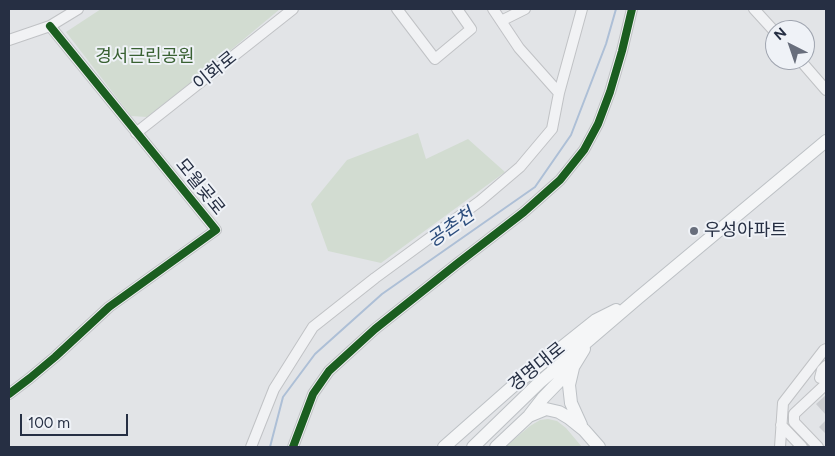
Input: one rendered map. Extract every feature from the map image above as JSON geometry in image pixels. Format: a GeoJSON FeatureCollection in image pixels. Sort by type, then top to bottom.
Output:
{"type":"FeatureCollection","features":[{"type":"Feature","properties":{"kind":"main road","name":"경명대로"},"geometry":{"type":"LineString","coordinates":[[473,447],[540,382],[826,141]]}},
{"type":"Feature","properties":{"kind":"main road","name":"경명대로"},"geometry":{"type":"LineString","coordinates":[[444,447],[512,387],[596,320],[638,298]]}},
{"type":"Feature","properties":{"kind":"main road","name":"경명대로"},"geometry":{"type":"LineString","coordinates":[[496,447],[529,416],[543,398],[573,367],[590,339]]}},
{"type":"Feature","properties":{"kind":"main road"},"geometry":{"type":"LineString","coordinates":[[573,367],[569,385],[571,402],[584,430]]}},
{"type":"Feature","properties":{"kind":"main road"},"geometry":{"type":"LineString","coordinates":[[529,416],[546,410],[555,410],[584,430],[598,447]]}},
{"type":"Feature","properties":{"kind":"street"},"geometry":{"type":"LineString","coordinates":[[9,40],[50,26],[78,9]]}},
{"type":"Feature","properties":{"kind":"street","name":"이화로"},"geometry":{"type":"LineString","coordinates":[[136,133],[293,9]]}},
{"type":"Feature","properties":{"kind":"street"},"geometry":{"type":"LineString","coordinates":[[397,9],[435,59],[470,29],[457,9]]}},
{"type":"Feature","properties":{"kind":"street"},"geometry":{"type":"LineString","coordinates":[[493,9],[519,48],[559,93]]}},
{"type":"Feature","properties":{"kind":"street"},"geometry":{"type":"LineString","coordinates":[[501,21],[526,9]]}},
{"type":"Feature","properties":{"kind":"street"},"geometry":{"type":"LineString","coordinates":[[251,447],[274,389],[313,327],[375,278],[480,201],[520,167],[552,129],[559,93],[582,9]]}},
{"type":"Feature","properties":{"kind":"street"},"geometry":{"type":"LineString","coordinates":[[293,447],[313,394],[329,370],[374,328],[524,212],[560,180],[584,150],[598,124],[610,92],[632,9]]}},
{"type":"Feature","properties":{"kind":"street"},"geometry":{"type":"LineString","coordinates":[[754,9],[765,21]]}},
{"type":"Feature","properties":{"kind":"street","name":"모월곶로"},"geometry":{"type":"LineString","coordinates":[[9,394],[55,357],[109,307],[216,230],[50,26]]}},
{"type":"Feature","properties":{"kind":"street"},"geometry":{"type":"LineString","coordinates":[[809,70],[826,90]]}},
{"type":"Feature","properties":{"kind":"street"},"geometry":{"type":"LineString","coordinates":[[780,447],[783,403],[826,349]]}},
{"type":"Feature","properties":{"kind":"street"},"geometry":{"type":"LineString","coordinates":[[818,447],[794,422],[794,414],[823,381],[822,370],[826,366]]}},
{"type":"Feature","properties":{"kind":"street"},"geometry":{"type":"LineString","coordinates":[[781,425],[802,447]]}},
{"type":"Feature","properties":{"kind":"green space","name":"경서근린공원"},"geometry":{"type":"Polygon","coordinates":[[[101,9],[280,9],[226,54],[202,70],[198,77],[147,117],[131,116],[66,32],[101,9]]]}},
{"type":"Feature","properties":{"kind":"green space"},"geometry":{"type":"Polygon","coordinates":[[[418,133],[426,159],[468,139],[505,172],[381,263],[328,251],[311,204],[347,160],[418,133]]]}},
{"type":"Feature","properties":{"kind":"green space"},"geometry":{"type":"Polygon","coordinates":[[[540,420],[557,421],[566,428],[582,447],[505,447],[530,426],[540,420]]]}},
{"type":"Feature","properties":{"kind":"building"},"geometry":{"type":"Polygon","coordinates":[[[826,395],[826,415],[816,404],[826,395]]]}},
{"type":"Feature","properties":{"kind":"building"},"geometry":{"type":"Polygon","coordinates":[[[826,420],[826,434],[819,427],[826,420]]]}},
{"type":"Feature","properties":{"kind":"waterway","name":"공촌천"},"geometry":{"type":"LineString","coordinates":[[270,447],[283,397],[315,354],[382,294],[535,187],[571,135],[606,44],[616,9]]}},
{"type":"Feature","properties":{"kind":"cycle path"},"geometry":{"type":"LineString","coordinates":[[293,447],[313,394],[329,371],[375,329],[524,212],[560,180],[584,150],[598,124],[610,92],[632,9]]}},
{"type":"Feature","properties":{"kind":"cycle path"},"geometry":{"type":"LineString","coordinates":[[9,394],[55,357],[109,307],[216,230],[50,26]]}},
{"type":"Feature","properties":{"kind":"place","name":"우성아파트"},"geometry":{"type":"Point","coordinates":[694,231]}}]}
